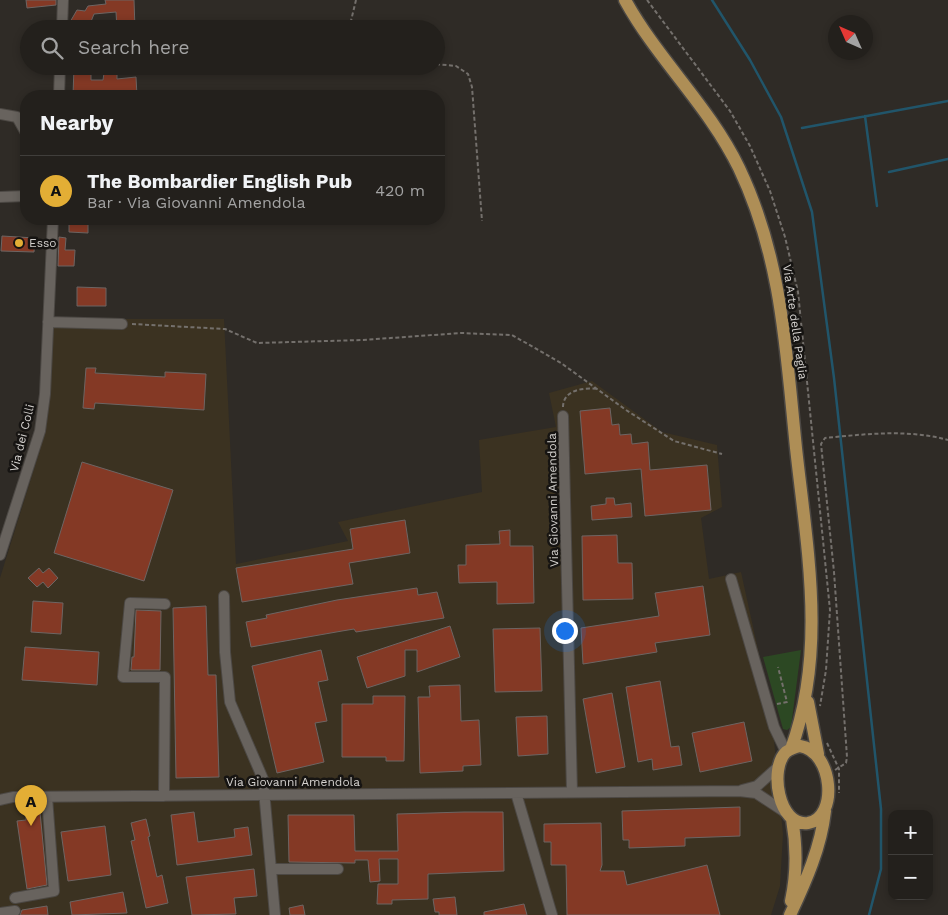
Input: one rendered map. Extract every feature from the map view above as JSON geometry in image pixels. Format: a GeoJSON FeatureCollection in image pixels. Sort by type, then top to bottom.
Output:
{"type":"FeatureCollection","features":[{"type":"Feature","properties":{"kind":"main road","name":"Via Arte della Paglia"},"geometry":{"type":"LineString","coordinates":[[625,0],[648,37],[699,101],[726,143],[754,204],[770,251],[778,287],[811,578],[813,628],[808,687],[809,713],[818,754],[826,773],[828,787],[822,832],[805,882],[788,915]]}},
{"type":"Feature","properties":{"kind":"main road","name":"Via Arte della Paglia"},"geometry":{"type":"LineString","coordinates":[[788,915],[796,874],[795,839],[789,816],[780,799],[778,767],[789,750],[808,687]]}},
{"type":"Feature","properties":{"kind":"main road"},"geometry":{"type":"LineString","coordinates":[[789,750],[800,746],[809,747],[818,754]]}},
{"type":"Feature","properties":{"kind":"main road"},"geometry":{"type":"LineString","coordinates":[[789,816],[807,823],[816,820],[825,810]]}},
{"type":"Feature","properties":{"kind":"street"},"geometry":{"type":"LineString","coordinates":[[63,20],[66,1]]}},
{"type":"Feature","properties":{"kind":"street"},"geometry":{"type":"LineString","coordinates":[[59,90],[60,75]]}},
{"type":"Feature","properties":{"kind":"street"},"geometry":{"type":"LineString","coordinates":[[0,114],[17,117],[20,123]]}},
{"type":"Feature","properties":{"kind":"street"},"geometry":{"type":"LineString","coordinates":[[0,197],[20,196]]}},
{"type":"Feature","properties":{"kind":"street","name":"Via dei Colli"},"geometry":{"type":"LineString","coordinates":[[0,555],[40,431],[45,394],[53,225]]}},
{"type":"Feature","properties":{"kind":"street"},"geometry":{"type":"LineString","coordinates":[[48,322],[122,324]]}},
{"type":"Feature","properties":{"kind":"street","name":"Via Giovanni Amendola"},"geometry":{"type":"LineString","coordinates":[[563,416],[572,792]]}},
{"type":"Feature","properties":{"kind":"street"},"geometry":{"type":"LineString","coordinates":[[731,579],[774,727],[789,750]]}},
{"type":"Feature","properties":{"kind":"street"},"geometry":{"type":"LineString","coordinates":[[224,596],[225,652],[230,702],[264,779],[276,915]]}},
{"type":"Feature","properties":{"kind":"street"},"geometry":{"type":"LineString","coordinates":[[164,796],[165,677],[123,677],[130,604],[165,604]]}},
{"type":"Feature","properties":{"kind":"street","name":"Via Giovanni Amendola"},"geometry":{"type":"LineString","coordinates":[[739,791],[756,786],[778,767]]}},
{"type":"Feature","properties":{"kind":"street","name":"Via Giovanni Amendola"},"geometry":{"type":"LineString","coordinates":[[0,800],[13,797],[739,791],[756,793],[789,816]]}},
{"type":"Feature","properties":{"kind":"street","name":"Via Giovanni Amendola"},"geometry":{"type":"LineString","coordinates":[[0,793],[13,797]]}},
{"type":"Feature","properties":{"kind":"street"},"geometry":{"type":"LineString","coordinates":[[516,793],[552,915]]}},
{"type":"Feature","properties":{"kind":"street"},"geometry":{"type":"LineString","coordinates":[[14,898],[54,891],[47,797]]}},
{"type":"Feature","properties":{"kind":"street"},"geometry":{"type":"LineString","coordinates":[[272,869],[338,870]]}},
{"type":"Feature","properties":{"kind":"street"},"geometry":{"type":"LineString","coordinates":[[0,913],[15,911]]}},
{"type":"Feature","properties":{"kind":"path"},"geometry":{"type":"LineString","coordinates":[[351,20],[356,0]]}},
{"type":"Feature","properties":{"kind":"path"},"geometry":{"type":"LineString","coordinates":[[445,65],[456,66],[468,74],[472,87],[482,221]]}},
{"type":"Feature","properties":{"kind":"path"},"geometry":{"type":"LineString","coordinates":[[122,324],[225,329],[257,343],[363,340],[461,333],[512,335],[561,363],[600,389],[626,410],[674,441],[722,454]]}},
{"type":"Feature","properties":{"kind":"path"},"geometry":{"type":"LineString","coordinates":[[563,416],[563,403],[569,393],[592,388],[600,389]]}},
{"type":"Feature","properties":{"kind":"path"},"geometry":{"type":"LineString","coordinates":[[826,773],[839,769],[846,763],[847,756],[834,572],[820,451],[821,444],[825,438],[854,434],[927,434],[948,440]]}},
{"type":"Feature","properties":{"kind":"path"},"geometry":{"type":"LineString","coordinates":[[768,706],[787,702],[778,667]]}},
{"type":"Feature","properties":{"kind":"shaded area"},"geometry":{"type":"Polygon","coordinates":[[[53,319],[224,319],[236,564],[348,541],[338,522],[482,492],[479,440],[556,427],[549,393],[592,381],[662,432],[717,445],[722,507],[701,518],[709,579],[741,572],[771,709],[783,834],[780,886],[771,915],[0,915],[0,578],[40,450],[53,319]]]}},
{"type":"Feature","properties":{"kind":"green space"},"geometry":{"type":"Polygon","coordinates":[[[801,650],[791,727],[787,730],[783,729],[763,657],[801,650]]]}},
{"type":"Feature","properties":{"kind":"building"},"geometry":{"type":"Polygon","coordinates":[[[26,0],[56,0],[56,5],[27,8],[26,0]]]}},
{"type":"Feature","properties":{"kind":"building"},"geometry":{"type":"Polygon","coordinates":[[[105,0],[134,0],[135,20],[116,20],[116,12],[94,14],[92,20],[71,20],[77,10],[85,11],[88,6],[106,4],[105,0]]]}},
{"type":"Feature","properties":{"kind":"building"},"geometry":{"type":"Polygon","coordinates":[[[74,75],[91,75],[91,80],[103,80],[104,75],[117,75],[117,79],[136,77],[137,90],[73,90],[74,75]]]}},
{"type":"Feature","properties":{"kind":"building"},"geometry":{"type":"Polygon","coordinates":[[[69,225],[88,225],[88,233],[69,232],[69,225]]]}},
{"type":"Feature","properties":{"kind":"building"},"geometry":{"type":"Polygon","coordinates":[[[2,236],[35,238],[34,252],[1,251],[2,236]]]}},
{"type":"Feature","properties":{"kind":"building"},"geometry":{"type":"Polygon","coordinates":[[[59,237],[66,238],[65,250],[75,250],[74,266],[58,266],[59,237]]]}},
{"type":"Feature","properties":{"kind":"building"},"geometry":{"type":"Polygon","coordinates":[[[77,287],[106,288],[106,306],[77,306],[77,287]]]}},
{"type":"Feature","properties":{"kind":"building"},"geometry":{"type":"Polygon","coordinates":[[[86,368],[96,368],[95,373],[165,377],[165,372],[206,374],[204,410],[95,403],[94,409],[83,408],[86,368]]]}},
{"type":"Feature","properties":{"kind":"building"},"geometry":{"type":"Polygon","coordinates":[[[610,408],[612,425],[619,424],[620,435],[631,434],[632,444],[648,442],[650,470],[707,465],[711,510],[645,516],[641,469],[585,474],[580,411],[610,408]]]}},
{"type":"Feature","properties":{"kind":"building"},"geometry":{"type":"Polygon","coordinates":[[[82,462],[173,490],[144,581],[54,553],[82,462]]]}},
{"type":"Feature","properties":{"kind":"building"},"geometry":{"type":"Polygon","coordinates":[[[606,498],[614,498],[615,505],[631,503],[632,517],[592,520],[591,506],[606,504],[606,498]]]}},
{"type":"Feature","properties":{"kind":"building"},"geometry":{"type":"Polygon","coordinates":[[[405,520],[410,553],[349,563],[353,584],[242,602],[236,568],[353,549],[350,529],[405,520]]]}},
{"type":"Feature","properties":{"kind":"building"},"geometry":{"type":"Polygon","coordinates":[[[510,530],[510,546],[533,546],[534,603],[497,604],[497,582],[459,583],[458,565],[466,565],[466,545],[500,544],[499,531],[510,530]]]}},
{"type":"Feature","properties":{"kind":"building"},"geometry":{"type":"Polygon","coordinates":[[[617,535],[618,563],[632,563],[633,599],[583,600],[582,536],[617,535]]]}},
{"type":"Feature","properties":{"kind":"building"},"geometry":{"type":"Polygon","coordinates":[[[39,568],[43,573],[49,568],[58,578],[48,588],[43,582],[37,587],[28,578],[39,568]]]}},
{"type":"Feature","properties":{"kind":"building"},"geometry":{"type":"Polygon","coordinates":[[[703,586],[710,635],[655,643],[657,652],[583,664],[581,628],[659,616],[655,593],[703,586]]]}},
{"type":"Feature","properties":{"kind":"building"},"geometry":{"type":"Polygon","coordinates":[[[417,588],[418,595],[437,592],[444,618],[356,632],[354,629],[251,647],[246,622],[267,618],[266,615],[337,600],[417,588]]]}},
{"type":"Feature","properties":{"kind":"building"},"geometry":{"type":"Polygon","coordinates":[[[33,601],[63,603],[61,634],[31,632],[33,601]]]}},
{"type":"Feature","properties":{"kind":"building"},"geometry":{"type":"Polygon","coordinates":[[[206,606],[208,675],[216,675],[219,777],[176,778],[173,608],[206,606]]]}},
{"type":"Feature","properties":{"kind":"building"},"geometry":{"type":"Polygon","coordinates":[[[136,610],[161,611],[160,670],[131,670],[132,657],[134,657],[136,610]]]}},
{"type":"Feature","properties":{"kind":"building"},"geometry":{"type":"Polygon","coordinates":[[[450,626],[460,657],[417,672],[417,650],[405,650],[405,676],[367,688],[357,657],[450,626]]]}},
{"type":"Feature","properties":{"kind":"building"},"geometry":{"type":"Polygon","coordinates":[[[540,628],[542,691],[495,692],[493,629],[540,628]]]}},
{"type":"Feature","properties":{"kind":"building"},"geometry":{"type":"Polygon","coordinates":[[[25,647],[99,652],[97,685],[22,680],[25,647]]]}},
{"type":"Feature","properties":{"kind":"building"},"geometry":{"type":"Polygon","coordinates":[[[321,650],[328,680],[318,682],[327,721],[315,723],[324,762],[277,773],[252,666],[321,650]]]}},
{"type":"Feature","properties":{"kind":"building"},"geometry":{"type":"Polygon","coordinates":[[[660,681],[671,747],[679,746],[682,765],[653,770],[652,759],[638,762],[626,687],[660,681]]]}},
{"type":"Feature","properties":{"kind":"building"},"geometry":{"type":"Polygon","coordinates":[[[460,685],[461,721],[479,720],[481,765],[463,766],[463,771],[420,773],[418,697],[430,697],[429,686],[460,685]]]}},
{"type":"Feature","properties":{"kind":"building"},"geometry":{"type":"Polygon","coordinates":[[[612,693],[625,767],[596,773],[583,699],[612,693]]]}},
{"type":"Feature","properties":{"kind":"building"},"geometry":{"type":"Polygon","coordinates":[[[373,696],[405,696],[404,761],[386,761],[386,757],[342,757],[342,704],[373,704],[373,696]]]}},
{"type":"Feature","properties":{"kind":"building"},"geometry":{"type":"Polygon","coordinates":[[[547,716],[548,754],[518,756],[516,717],[547,716]]]}},
{"type":"Feature","properties":{"kind":"building"},"geometry":{"type":"Polygon","coordinates":[[[744,722],[752,761],[700,772],[692,733],[744,722]]]}},
{"type":"Feature","properties":{"kind":"building"},"geometry":{"type":"Polygon","coordinates":[[[740,807],[740,836],[685,838],[685,846],[629,848],[629,840],[623,840],[622,811],[740,807]]]}},
{"type":"Feature","properties":{"kind":"building"},"geometry":{"type":"Polygon","coordinates":[[[40,812],[47,885],[27,889],[17,821],[26,820],[26,814],[40,812]]]}},
{"type":"Feature","properties":{"kind":"building"},"geometry":{"type":"Polygon","coordinates":[[[194,812],[198,842],[235,837],[234,829],[248,827],[252,855],[177,865],[171,815],[194,812]]]}},
{"type":"Feature","properties":{"kind":"building"},"geometry":{"type":"Polygon","coordinates":[[[503,812],[504,871],[428,874],[428,899],[392,900],[392,904],[377,904],[378,884],[398,884],[398,859],[379,859],[380,881],[370,882],[368,860],[355,860],[355,863],[289,862],[288,815],[354,815],[355,851],[398,851],[397,814],[503,812]]]}},
{"type":"Feature","properties":{"kind":"building"},"geometry":{"type":"Polygon","coordinates":[[[146,819],[157,877],[162,875],[168,903],[146,908],[131,841],[135,840],[131,823],[146,819]]]}},
{"type":"Feature","properties":{"kind":"building"},"geometry":{"type":"Polygon","coordinates":[[[601,823],[602,865],[600,871],[624,871],[627,885],[707,865],[720,915],[567,915],[566,865],[551,865],[551,842],[544,842],[544,824],[601,823]]]}},
{"type":"Feature","properties":{"kind":"building"},"geometry":{"type":"Polygon","coordinates":[[[105,826],[111,875],[68,881],[61,832],[105,826]]]}},
{"type":"Feature","properties":{"kind":"building"},"geometry":{"type":"Polygon","coordinates":[[[254,869],[257,896],[234,898],[236,914],[192,915],[186,877],[254,869]]]}},
{"type":"Feature","properties":{"kind":"building"},"geometry":{"type":"Polygon","coordinates":[[[123,892],[127,913],[72,915],[70,902],[123,892]]]}},
{"type":"Feature","properties":{"kind":"building"},"geometry":{"type":"Polygon","coordinates":[[[455,897],[457,915],[439,915],[439,912],[435,912],[433,899],[455,897]]]}},
{"type":"Feature","properties":{"kind":"building"},"geometry":{"type":"Polygon","coordinates":[[[524,904],[527,915],[484,915],[484,912],[524,904]]]}},
{"type":"Feature","properties":{"kind":"building"},"geometry":{"type":"Polygon","coordinates":[[[303,905],[305,915],[290,915],[289,908],[303,905]]]}},
{"type":"Feature","properties":{"kind":"building"},"geometry":{"type":"Polygon","coordinates":[[[47,906],[48,915],[20,915],[22,910],[47,906]]]}},
{"type":"Feature","properties":{"kind":"waterway"},"geometry":{"type":"LineString","coordinates":[[712,0],[750,60],[781,117],[812,212],[834,378],[881,809],[881,869],[869,915]]}},
{"type":"Feature","properties":{"kind":"waterway"},"geometry":{"type":"LineString","coordinates":[[802,128],[948,101]]}},
{"type":"Feature","properties":{"kind":"waterway"},"geometry":{"type":"LineString","coordinates":[[865,116],[877,206]]}},
{"type":"Feature","properties":{"kind":"waterway"},"geometry":{"type":"LineString","coordinates":[[889,172],[948,159]]}},
{"type":"Feature","properties":{"kind":"place","name":"Esso"},"geometry":{"type":"Point","coordinates":[19,243]}},
{"type":"Feature","properties":{"kind":"place","name":"The Bombardier English Pub"},"geometry":{"type":"Point","coordinates":[31,826]}}]}
